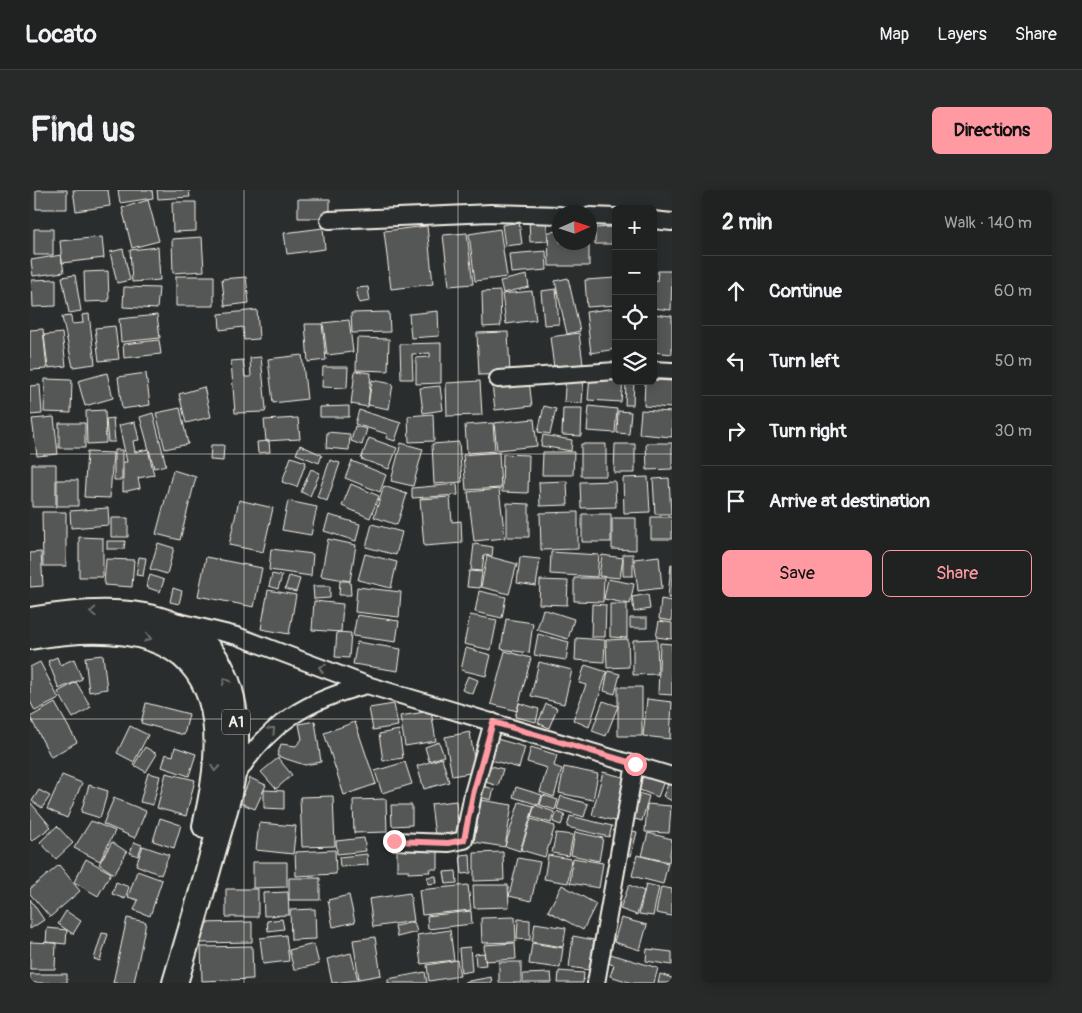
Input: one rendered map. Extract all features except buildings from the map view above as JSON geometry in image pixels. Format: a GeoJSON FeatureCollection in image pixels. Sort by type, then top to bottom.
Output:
{"type":"FeatureCollection","features":[{"type":"Feature","properties":{"kind":"highway","name":"A1"},"geometry":{"type":"LineString","coordinates":[[30,620],[96,611],[131,612],[167,620],[195,636],[208,649],[214,656],[228,683],[236,712],[236,746],[232,782],[175,983]]}},
{"type":"Feature","properties":{"kind":"highway","name":"A1"},"geometry":{"type":"LineString","coordinates":[[30,637],[88,630],[123,632],[151,638],[177,650],[195,666],[209,688],[216,719],[217,756],[213,786],[206,824],[160,983]]}},
{"type":"Feature","properties":{"kind":"street"},"geometry":{"type":"LineString","coordinates":[[330,220],[490,213],[552,215]]}},
{"type":"Feature","properties":{"kind":"street"},"geometry":{"type":"LineString","coordinates":[[597,216],[612,217]]}},
{"type":"Feature","properties":{"kind":"street"},"geometry":{"type":"LineString","coordinates":[[657,220],[672,222]]}},
{"type":"Feature","properties":{"kind":"street"},"geometry":{"type":"LineString","coordinates":[[657,370],[672,371]]}},
{"type":"Feature","properties":{"kind":"street"},"geometry":{"type":"LineString","coordinates":[[498,379],[612,371]]}},
{"type":"Feature","properties":{"kind":"street"},"geometry":{"type":"LineString","coordinates":[[167,620],[237,636],[367,686],[672,776]]}},
{"type":"Feature","properties":{"kind":"street"},"geometry":{"type":"LineString","coordinates":[[232,782],[244,763],[278,724],[296,711],[321,700],[367,686]]}},
{"type":"Feature","properties":{"kind":"street"},"geometry":{"type":"LineString","coordinates":[[394,841],[448,843],[464,840],[473,794],[493,722]]}},
{"type":"Feature","properties":{"kind":"street"},"geometry":{"type":"LineString","coordinates":[[596,983],[635,764]]}},
{"type":"Feature","properties":{"kind":"route"},"geometry":{"type":"LineString","coordinates":[[394,841],[448,843],[464,840],[473,794],[493,722],[635,764]]}}]}
